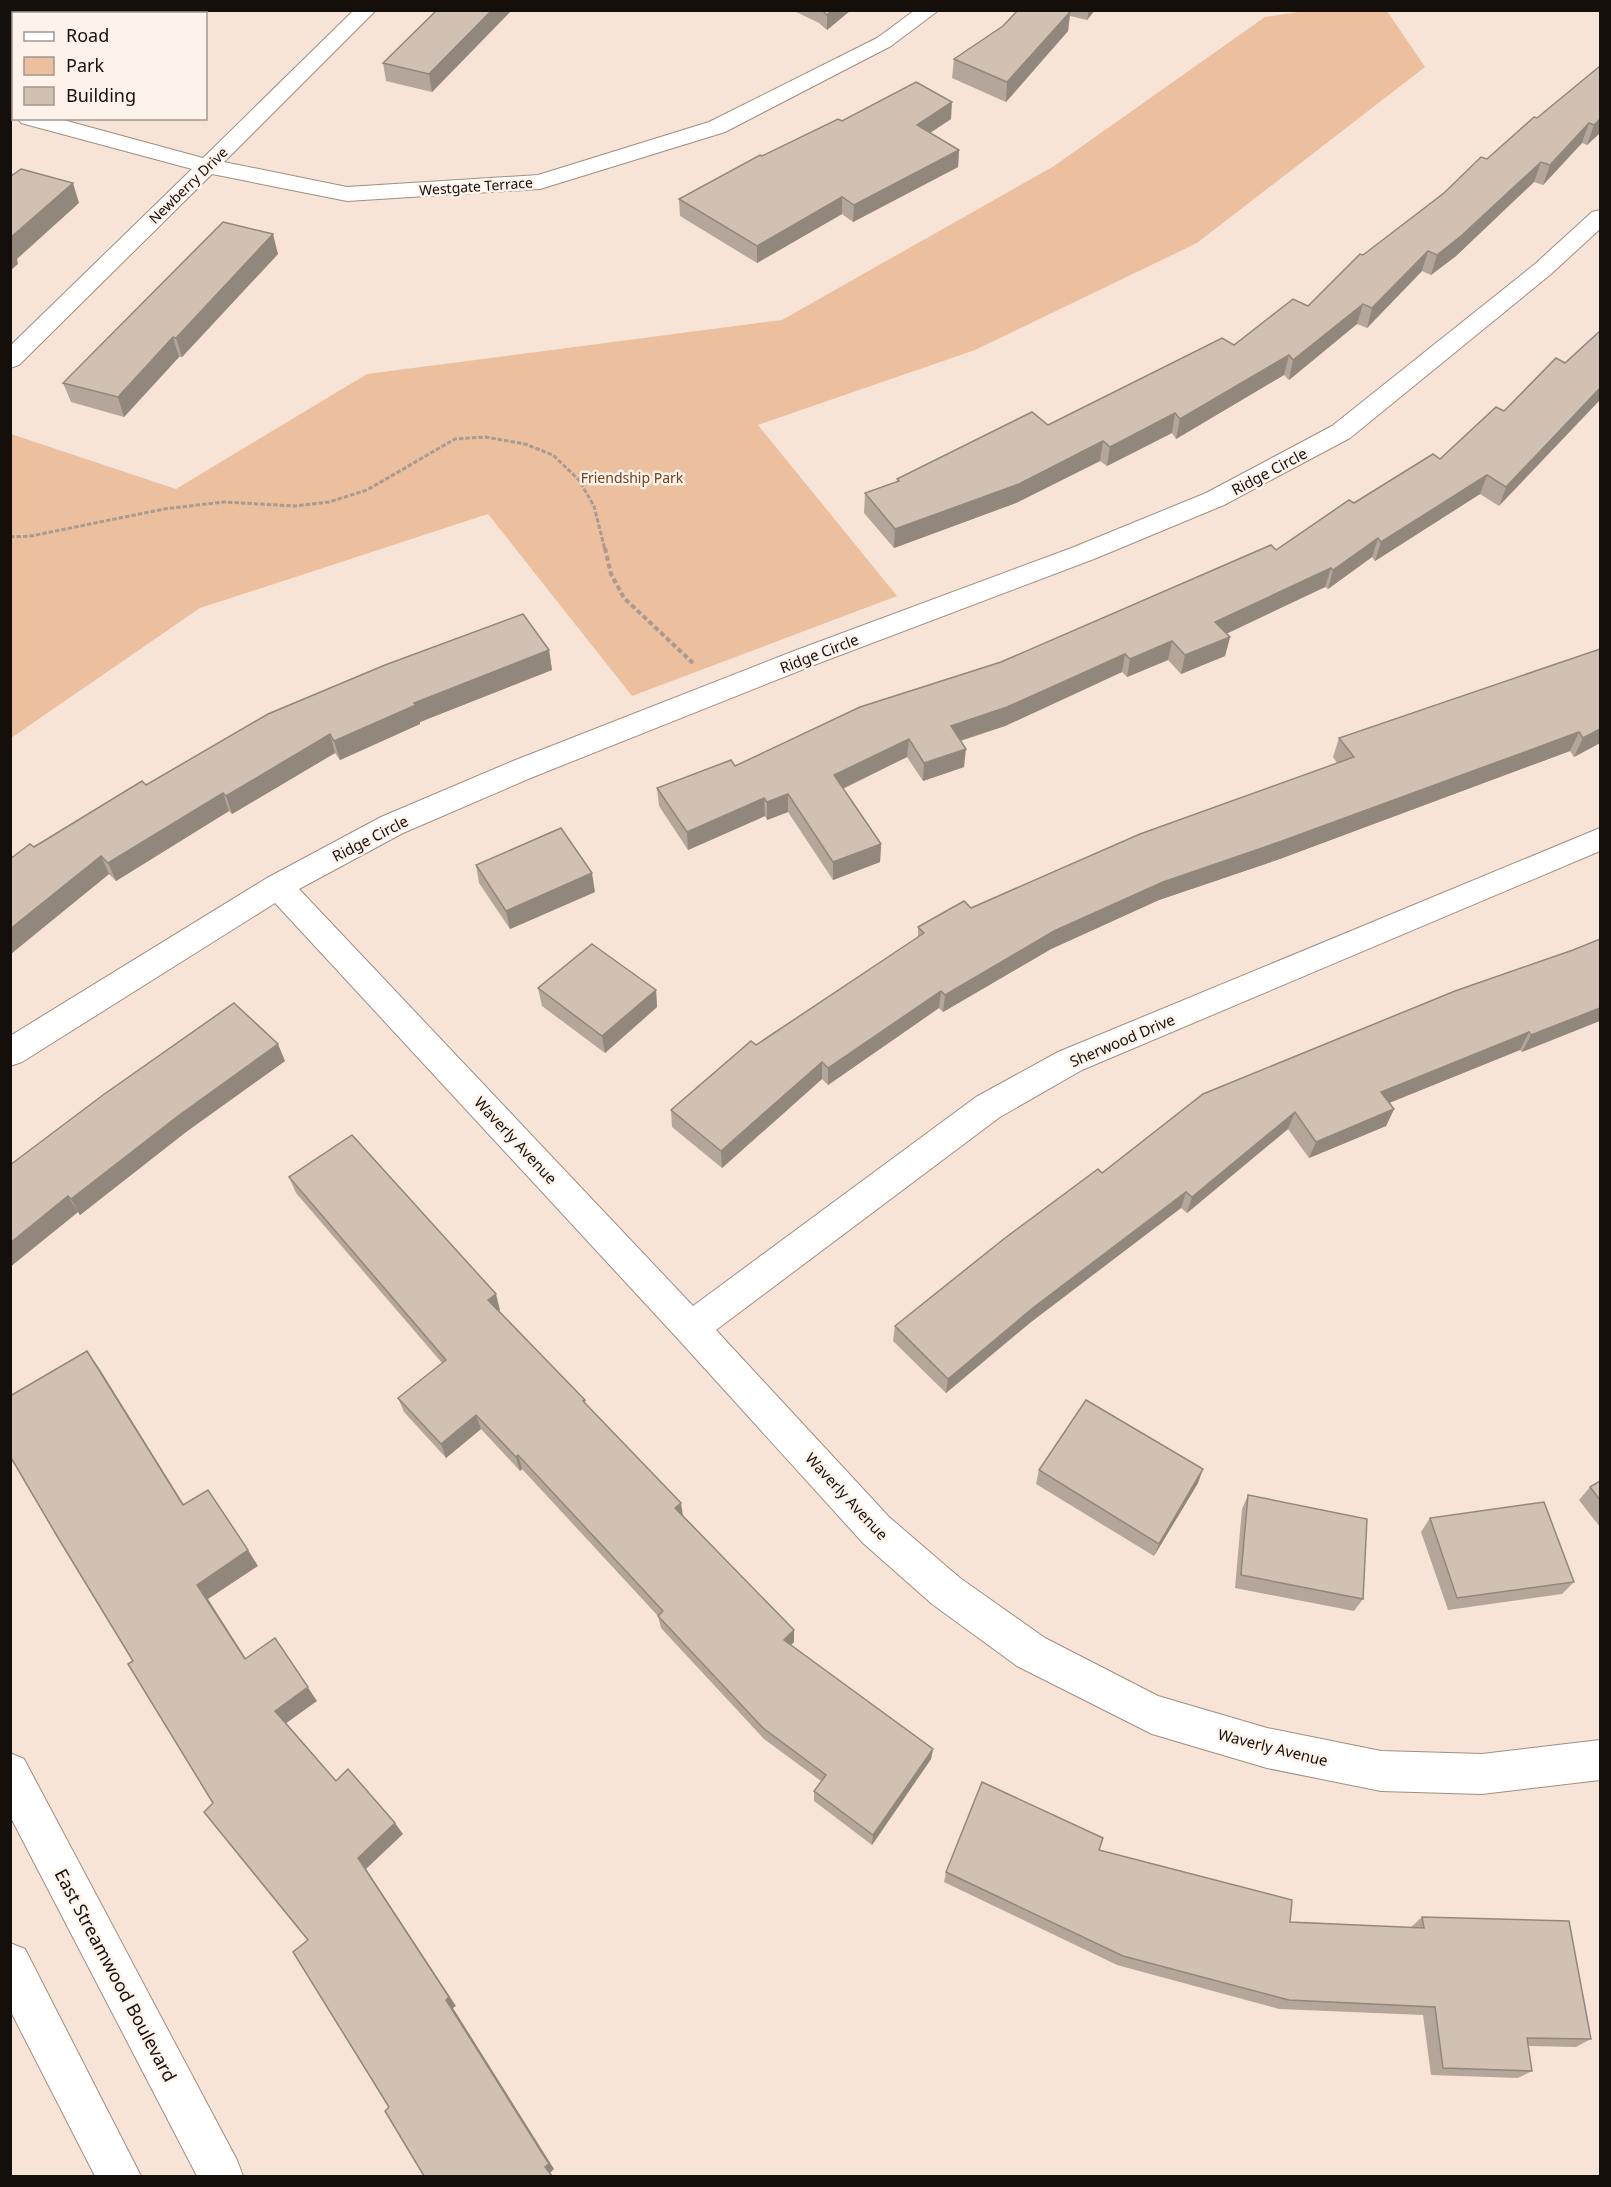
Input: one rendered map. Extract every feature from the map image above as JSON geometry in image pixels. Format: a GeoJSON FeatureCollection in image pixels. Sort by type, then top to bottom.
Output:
{"type":"FeatureCollection","features":[{"type":"Feature","properties":{"kind":"street","name":"Newberry Drive"},"geometry":{"type":"LineString","coordinates":[[10,360],[366,10]]}},
{"type":"Feature","properties":{"kind":"street","name":"Westgate Terrace"},"geometry":{"type":"LineString","coordinates":[[36,120],[208,166],[347,194],[540,182],[717,127],[884,42],[929,10]]}},
{"type":"Feature","properties":{"kind":"street","name":"Ridge Circle"},"geometry":{"type":"LineString","coordinates":[[10,1053],[278,886],[392,825],[523,769],[1084,553],[1215,499],[1341,432],[1543,269],[1600,217]]}},
{"type":"Feature","properties":{"kind":"street","name":"Sherwood Drive"},"geometry":{"type":"LineString","coordinates":[[692,1328],[988,1107],[1070,1061],[1600,839]]}},
{"type":"Feature","properties":{"kind":"street","name":"Waverly Avenue"},"geometry":{"type":"LineString","coordinates":[[278,886],[692,1328],[876,1530],[946,1591],[1031,1652],[1152,1714],[1267,1748],[1381,1771],[1482,1774],[1600,1760]]}},
{"type":"Feature","properties":{"kind":"street","name":"East Streamwood Boulevard"},"geometry":{"type":"LineString","coordinates":[[10,1773],[221,2176]]}},
{"type":"Feature","properties":{"kind":"street"},"geometry":{"type":"LineString","coordinates":[[10,1964],[119,2176]]}},
{"type":"Feature","properties":{"kind":"path"},"geometry":{"type":"LineString","coordinates":[[10,537],[31,536],[164,509],[224,502],[294,506],[329,502],[367,490],[455,439],[485,437],[525,444],[553,455],[579,480],[594,506],[611,574],[624,598],[721,691]]}},
{"type":"Feature","properties":{"kind":"green space","name":"Friendship Park"},"geometry":{"type":"Polygon","coordinates":[[[1312,10],[1387,11],[1425,67],[1197,243],[975,350],[758,425],[897,596],[632,696],[488,514],[200,608],[11,738],[11,434],[176,489],[367,374],[782,320],[1054,166],[1265,17],[1312,10]]]}},
{"type":"Feature","properties":{"kind":"building"},"geometry":{"type":"Polygon","coordinates":[[[437,10],[492,10],[429,74],[383,63],[437,10]]]}},
{"type":"Feature","properties":{"kind":"building"},"geometry":{"type":"Polygon","coordinates":[[[822,10],[832,10],[827,15],[822,10]]]}},
{"type":"Feature","properties":{"kind":"building"},"geometry":{"type":"Polygon","coordinates":[[[1018,10],[1066,10],[1070,12],[1007,82],[954,59],[1003,26],[1018,10]]]}},
{"type":"Feature","properties":{"kind":"building"},"geometry":{"type":"Polygon","coordinates":[[[1600,66],[1600,119],[1594,125],[1589,123],[1550,165],[1541,162],[1461,236],[1437,255],[1428,251],[1372,308],[1363,304],[1293,360],[1289,355],[1180,419],[1175,413],[1110,447],[1103,441],[1019,484],[895,529],[865,493],[899,481],[897,479],[1032,412],[1048,425],[1222,338],[1234,345],[1293,299],[1308,306],[1360,254],[1363,255],[1444,193],[1481,157],[1487,159],[1534,117],[1537,118],[1600,66]]]}},
{"type":"Feature","properties":{"kind":"building"},"geometry":{"type":"Polygon","coordinates":[[[916,82],[952,102],[917,125],[959,150],[854,205],[842,197],[757,246],[679,199],[760,155],[838,119],[842,121],[916,82]]]}},
{"type":"Feature","properties":{"kind":"building"},"geometry":{"type":"Polygon","coordinates":[[[21,169],[73,183],[10,238],[10,177],[21,169]]]}},
{"type":"Feature","properties":{"kind":"building"},"geometry":{"type":"Polygon","coordinates":[[[223,222],[273,234],[118,397],[63,383],[223,222]]]}},
{"type":"Feature","properties":{"kind":"building"},"geometry":{"type":"Polygon","coordinates":[[[1600,331],[1600,388],[1506,487],[1487,475],[1381,542],[1378,538],[1333,570],[1331,568],[1215,622],[1230,637],[1185,655],[1172,641],[1130,659],[1125,654],[1007,707],[951,726],[966,749],[924,763],[909,739],[834,775],[881,844],[833,862],[788,794],[767,802],[764,798],[687,832],[657,788],[731,760],[735,766],[860,707],[1001,662],[1271,545],[1276,550],[1349,500],[1354,503],[1433,454],[1440,459],[1496,407],[1504,411],[1556,358],[1565,363],[1600,331]]]}},
{"type":"Feature","properties":{"kind":"building"},"geometry":{"type":"Polygon","coordinates":[[[523,614],[549,650],[414,703],[416,705],[334,741],[330,734],[226,796],[223,793],[108,863],[101,856],[10,929],[10,859],[30,844],[34,847],[142,781],[146,785],[268,714],[385,665],[523,614]]]}},
{"type":"Feature","properties":{"kind":"building"},"geometry":{"type":"Polygon","coordinates":[[[1600,649],[1600,729],[1583,738],[1579,732],[1163,882],[1054,931],[945,995],[941,991],[828,1068],[822,1062],[721,1151],[671,1110],[751,1041],[756,1045],[924,933],[918,927],[964,901],[971,908],[1140,834],[1354,757],[1339,738],[1600,649]]]}},
{"type":"Feature","properties":{"kind":"building"},"geometry":{"type":"Polygon","coordinates":[[[561,828],[592,873],[506,911],[476,865],[561,828]]]}},
{"type":"Feature","properties":{"kind":"building"},"geometry":{"type":"Polygon","coordinates":[[[1600,939],[1600,1008],[1531,1035],[1529,1032],[1381,1092],[1394,1109],[1316,1142],[1295,1112],[1192,1197],[1186,1192],[1034,1307],[948,1379],[895,1326],[1005,1238],[1098,1169],[1102,1173],[1203,1094],[1455,991],[1600,939]]]}},
{"type":"Feature","properties":{"kind":"building"},"geometry":{"type":"Polygon","coordinates":[[[592,944],[656,990],[602,1036],[538,988],[592,944]]]}},
{"type":"Feature","properties":{"kind":"building"},"geometry":{"type":"Polygon","coordinates":[[[234,1003],[278,1044],[178,1116],[71,1199],[68,1196],[10,1243],[10,1165],[103,1095],[234,1003]]]}},
{"type":"Feature","properties":{"kind":"building"},"geometry":{"type":"Polygon","coordinates":[[[352,1135],[496,1294],[488,1300],[681,1503],[675,1508],[794,1630],[784,1640],[933,1749],[873,1835],[814,1791],[826,1775],[763,1728],[658,1616],[663,1611],[518,1455],[516,1457],[476,1415],[441,1444],[398,1398],[446,1360],[289,1177],[352,1135]]]}},
{"type":"Feature","properties":{"kind":"building"},"geometry":{"type":"Polygon","coordinates":[[[87,1351],[183,1505],[208,1490],[248,1550],[197,1585],[245,1659],[275,1638],[308,1687],[275,1711],[336,1781],[348,1769],[395,1823],[358,1858],[449,1997],[446,2000],[549,2164],[545,2167],[552,2176],[424,2176],[385,2111],[389,2107],[293,1952],[308,1940],[204,1812],[213,1803],[128,1664],[133,1661],[10,1456],[10,1396],[87,1351]]]}},
{"type":"Feature","properties":{"kind":"building"},"geometry":{"type":"Polygon","coordinates":[[[1086,1400],[1203,1469],[1159,1544],[1039,1470],[1086,1400]]]}},
{"type":"Feature","properties":{"kind":"building"},"geometry":{"type":"Polygon","coordinates":[[[1600,1481],[1600,1500],[1590,1487],[1600,1481]]]}},
{"type":"Feature","properties":{"kind":"building"},"geometry":{"type":"Polygon","coordinates":[[[1248,1495],[1367,1519],[1363,1599],[1241,1575],[1248,1495]]]}},
{"type":"Feature","properties":{"kind":"building"},"geometry":{"type":"Polygon","coordinates":[[[1544,1502],[1574,1582],[1457,1598],[1430,1518],[1544,1502]]]}},
{"type":"Feature","properties":{"kind":"building"},"geometry":{"type":"Polygon","coordinates":[[[982,1782],[1103,1838],[1099,1850],[1292,1900],[1290,1922],[1424,1928],[1422,1917],[1569,1921],[1591,2039],[1527,2038],[1532,2071],[1443,2068],[1435,2007],[1289,2000],[1123,1956],[946,1872],[982,1782]]]}}]}
